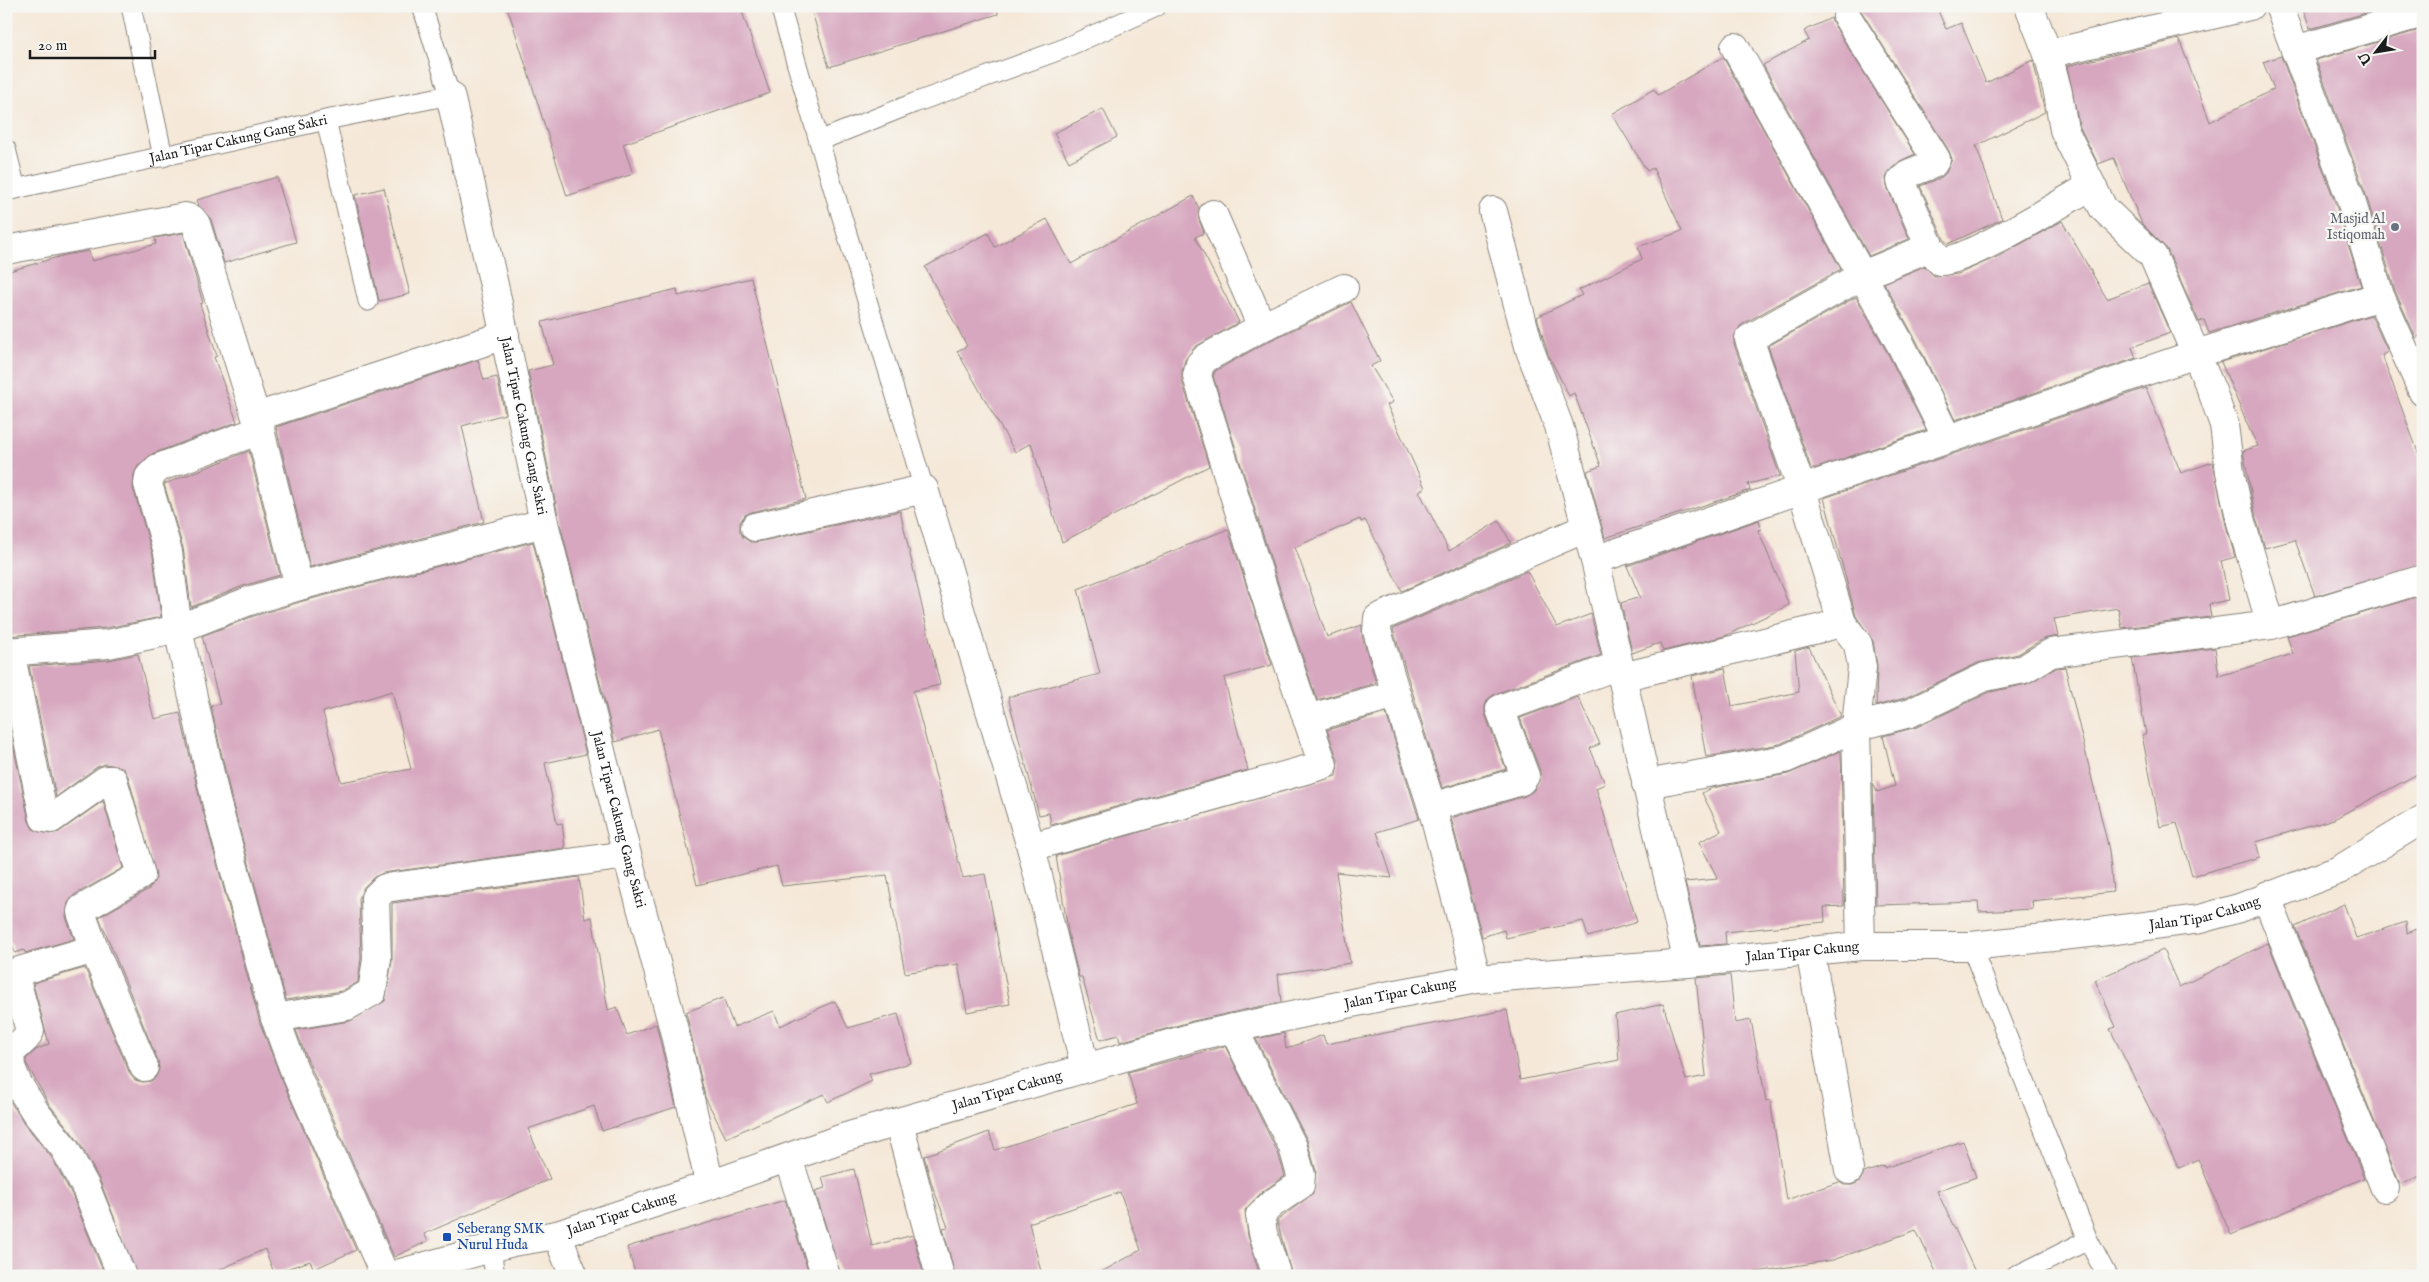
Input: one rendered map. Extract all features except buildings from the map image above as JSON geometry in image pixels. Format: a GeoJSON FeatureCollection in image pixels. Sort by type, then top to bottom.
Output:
{"type":"FeatureCollection","features":[{"type":"Feature","properties":{"kind":"street"},"geometry":{"type":"LineString","coordinates":[[2029,6],[2048,54],[2058,93],[2064,130],[2103,208],[2153,256],[2196,354],[2224,425],[2230,472],[2241,522],[2271,625]]}},
{"type":"Feature","properties":{"kind":"street"},"geometry":{"type":"LineString","coordinates":[[2048,54],[2250,6]]}},
{"type":"Feature","properties":{"kind":"street"},"geometry":{"type":"LineString","coordinates":[[2279,6],[2350,197],[2380,296],[2423,392]]}},
{"type":"Feature","properties":{"kind":"street"},"geometry":{"type":"LineString","coordinates":[[2295,50],[2423,13]]}},
{"type":"Feature","properties":{"kind":"street"},"geometry":{"type":"LineString","coordinates":[[1847,18],[1936,159],[1933,164],[1910,173],[1901,181],[1930,247],[1940,261],[1946,262],[1998,239],[2091,186]]}},
{"type":"Feature","properties":{"kind":"street"},"geometry":{"type":"LineString","coordinates":[[1735,47],[1902,347],[1947,438]]}},
{"type":"Feature","properties":{"kind":"street","name":"Jalan Tipar Cakung Gang Sakri"},"geometry":{"type":"LineString","coordinates":[[450,95],[505,335],[544,523],[627,855],[673,1026],[710,1185]]}},
{"type":"Feature","properties":{"kind":"street"},"geometry":{"type":"LineString","coordinates":[[1493,211],[1530,350],[1559,426],[1596,560],[1688,963]]}},
{"type":"Feature","properties":{"kind":"street"},"geometry":{"type":"LineString","coordinates":[[1213,214],[1262,327]]}},
{"type":"Feature","properties":{"kind":"street"},"geometry":{"type":"LineString","coordinates":[[6,250],[185,217],[196,224],[260,430],[299,586]]}},
{"type":"Feature","properties":{"kind":"street"},"geometry":{"type":"LineString","coordinates":[[1861,946],[1856,727],[1862,667],[1861,650],[1842,623],[1802,490],[1749,339],[1862,276],[1930,247]]}},
{"type":"Feature","properties":{"kind":"street"},"geometry":{"type":"LineString","coordinates":[[1031,847],[1323,765],[1270,610],[1197,376],[1200,364],[1206,358],[1262,327],[1344,288]]}},
{"type":"Feature","properties":{"kind":"street"},"geometry":{"type":"LineString","coordinates":[[1596,560],[2196,354],[2380,296]]}},
{"type":"Feature","properties":{"kind":"street"},"geometry":{"type":"LineString","coordinates":[[260,430],[262,415],[505,335]]}},
{"type":"Feature","properties":{"kind":"street"},"geometry":{"type":"LineString","coordinates":[[260,430],[158,468],[148,477],[148,484],[168,552],[178,629],[216,801],[275,1018],[293,1067],[385,1276]]}},
{"type":"Feature","properties":{"kind":"street"},"geometry":{"type":"LineString","coordinates":[[754,527],[924,489],[1031,847],[1085,1067]]}},
{"type":"Feature","properties":{"kind":"street"},"geometry":{"type":"LineString","coordinates":[[144,1067],[94,949],[82,910],[139,877],[141,872],[113,780],[106,780],[51,819],[44,818],[8,652],[108,644],[178,629],[249,601],[299,586],[544,523]]}},
{"type":"Feature","properties":{"kind":"street"},"geometry":{"type":"LineString","coordinates":[[1477,979],[1432,807],[1377,631],[1378,618],[1586,528]]}},
{"type":"Feature","properties":{"kind":"street"},"geometry":{"type":"LineString","coordinates":[[1646,784],[1784,760],[1856,727],[1910,714],[1985,677],[2024,669],[2051,653],[2271,625],[2423,579]]}},
{"type":"Feature","properties":{"kind":"street"},"geometry":{"type":"LineString","coordinates":[[1432,807],[1521,781],[1525,776],[1500,709],[1620,671],[1842,623]]}},
{"type":"Feature","properties":{"kind":"street"},"geometry":{"type":"LineString","coordinates":[[1307,719],[1396,694]]}},
{"type":"Feature","properties":{"kind":"street","name":"Jalan Tipar Cakung"},"geometry":{"type":"LineString","coordinates":[[390,1276],[513,1242],[557,1235],[710,1185],[846,1137],[1196,1036],[1385,996],[1477,979],[1688,963],[1861,946],[1971,946],[2200,919],[2239,908],[2268,895],[2339,870],[2423,819]]}},
{"type":"Feature","properties":{"kind":"street"},"geometry":{"type":"LineString","coordinates":[[275,1018],[347,1006],[372,992],[377,959],[375,898],[385,888],[627,855]]}},
{"type":"Feature","properties":{"kind":"street"},"geometry":{"type":"LineString","coordinates":[[2268,895],[2273,914],[2385,1188]]}},
{"type":"Feature","properties":{"kind":"street"},"geometry":{"type":"LineString","coordinates":[[94,949],[10,974],[30,1031],[26,1038],[10,1053],[11,1067],[36,1113],[65,1148],[82,1180],[122,1276]]}},
{"type":"Feature","properties":{"kind":"street"},"geometry":{"type":"LineString","coordinates":[[1810,950],[1849,1170]]}},
{"type":"Feature","properties":{"kind":"street"},"geometry":{"type":"LineString","coordinates":[[1233,1028],[1293,1147],[1301,1175],[1300,1186],[1273,1203],[1260,1215],[1262,1233],[1277,1276]]}},
{"type":"Feature","properties":{"kind":"street"},"geometry":{"type":"LineString","coordinates":[[899,1123],[940,1276]]}},
{"type":"Feature","properties":{"kind":"street"},"geometry":{"type":"LineString","coordinates":[[788,1158],[826,1276]]}},
{"type":"Feature","properties":{"kind":"street"},"geometry":{"type":"LineString","coordinates":[[557,1235],[574,1276]]}},
{"type":"Feature","properties":{"kind":"lane"},"geometry":{"type":"LineString","coordinates":[[131,6],[163,156]]}},
{"type":"Feature","properties":{"kind":"lane"},"geometry":{"type":"LineString","coordinates":[[422,6],[450,95]]}},
{"type":"Feature","properties":{"kind":"lane"},"geometry":{"type":"LineString","coordinates":[[780,6],[924,489]]}},
{"type":"Feature","properties":{"kind":"lane"},"geometry":{"type":"LineString","coordinates":[[819,141],[914,103],[1060,50],[1156,8]]}},
{"type":"Feature","properties":{"kind":"lane","name":"Jalan Tipar Cakung Gang Sakri"},"geometry":{"type":"LineString","coordinates":[[6,149],[11,190],[326,120],[450,95]]}},
{"type":"Feature","properties":{"kind":"lane"},"geometry":{"type":"LineString","coordinates":[[326,120],[368,301]]}},
{"type":"Feature","properties":{"kind":"lane"},"geometry":{"type":"LineString","coordinates":[[1971,946],[2088,1240],[2107,1276]]}},
{"type":"Feature","properties":{"kind":"lane"},"geometry":{"type":"LineString","coordinates":[[2016,1276],[2088,1240]]}},
{"type":"Feature","properties":{"kind":"lane"},"geometry":{"type":"LineString","coordinates":[[491,1248],[495,1276]]}},
{"type":"Feature","properties":{"kind":"place","name":"Masjid Al Istiqomah"},"geometry":{"type":"Point","coordinates":[2395,227]}},
{"type":"Feature","properties":{"kind":"place","name":"Seberang SMK Nurul Huda"},"geometry":{"type":"Point","coordinates":[447,1237]}}]}
